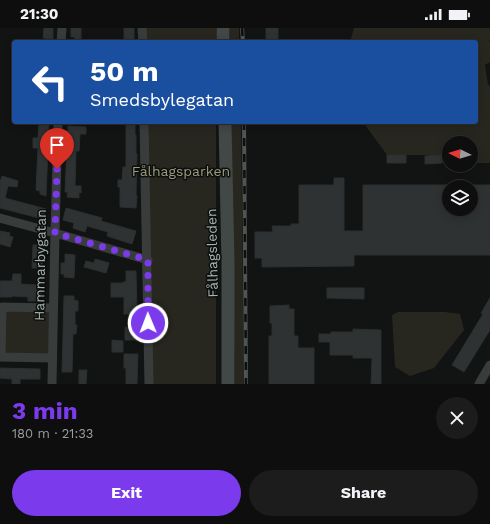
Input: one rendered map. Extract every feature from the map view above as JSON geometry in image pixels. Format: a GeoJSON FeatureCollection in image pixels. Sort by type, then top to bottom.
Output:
{"type":"FeatureCollection","features":[{"type":"Feature","properties":{"kind":"main road"},"geometry":{"type":"LineString","coordinates":[[223,28],[223,40]]}},
{"type":"Feature","properties":{"kind":"main road","name":"Fålhagsleden"},"geometry":{"type":"LineString","coordinates":[[225,124],[228,263],[228,384]]}},
{"type":"Feature","properties":{"kind":"street"},"geometry":{"type":"LineString","coordinates":[[61,40],[62,28]]}},
{"type":"Feature","properties":{"kind":"street"},"geometry":{"type":"LineString","coordinates":[[142,28],[142,40]]}},
{"type":"Feature","properties":{"kind":"street","name":"Hammarbygatan"},"geometry":{"type":"LineString","coordinates":[[52,384],[58,124]]}},
{"type":"Feature","properties":{"kind":"street"},"geometry":{"type":"LineString","coordinates":[[144,124],[148,260],[149,384]]}},
{"type":"Feature","properties":{"kind":"street"},"geometry":{"type":"LineString","coordinates":[[0,218],[148,260]]}},
{"type":"Feature","properties":{"kind":"street"},"geometry":{"type":"LineString","coordinates":[[52,358],[1,357],[2,307],[53,308]]}},
{"type":"Feature","properties":{"kind":"street"},"geometry":{"type":"LineString","coordinates":[[479,384],[490,365]]}},
{"type":"Feature","properties":{"kind":"green space"},"geometry":{"type":"Polygon","coordinates":[[[142,28],[216,28],[216,40],[143,40],[142,28]]]}},
{"type":"Feature","properties":{"kind":"green space"},"geometry":{"type":"Polygon","coordinates":[[[230,28],[239,28],[239,40],[230,40],[230,28]]]}},
{"type":"Feature","properties":{"kind":"green space"},"geometry":{"type":"Polygon","coordinates":[[[354,28],[490,28],[490,62],[485,65],[488,85],[490,86],[490,163],[478,163],[478,136],[442,136],[442,163],[441,155],[387,155],[364,124],[478,124],[478,40],[351,40],[354,28]]]}},
{"type":"Feature","properties":{"kind":"green space","name":"Fålhagsparken"},"geometry":{"type":"Polygon","coordinates":[[[144,124],[216,124],[216,384],[149,384],[144,124]]]}},
{"type":"Feature","properties":{"kind":"green space"},"geometry":{"type":"Polygon","coordinates":[[[231,124],[241,124],[244,384],[235,384],[231,124]]]}},
{"type":"Feature","properties":{"kind":"green space"},"geometry":{"type":"Polygon","coordinates":[[[2,307],[53,308],[52,358],[1,357],[2,307]]]}},
{"type":"Feature","properties":{"kind":"green space"},"geometry":{"type":"Polygon","coordinates":[[[398,312],[445,312],[460,314],[464,330],[434,368],[410,376],[395,367],[392,315],[398,312]]]}},
{"type":"Feature","properties":{"kind":"building"},"geometry":{"type":"Polygon","coordinates":[[[44,28],[53,28],[53,39],[43,38],[44,28]]]}},
{"type":"Feature","properties":{"kind":"building"},"geometry":{"type":"Polygon","coordinates":[[[71,28],[81,28],[81,40],[74,40],[75,37],[71,37],[71,28]]]}},
{"type":"Feature","properties":{"kind":"building"},"geometry":{"type":"Polygon","coordinates":[[[124,28],[134,28],[134,40],[124,40],[124,28]]]}},
{"type":"Feature","properties":{"kind":"building"},"geometry":{"type":"Polygon","coordinates":[[[266,28],[278,28],[278,40],[266,40],[266,28]]]}},
{"type":"Feature","properties":{"kind":"building"},"geometry":{"type":"Polygon","coordinates":[[[39,124],[49,124],[46,196],[40,194],[40,191],[36,190],[38,148],[33,148],[33,138],[38,138],[39,124]]]}},
{"type":"Feature","properties":{"kind":"building"},"geometry":{"type":"Polygon","coordinates":[[[126,124],[135,124],[137,154],[136,208],[120,207],[120,187],[118,187],[118,180],[122,180],[123,167],[126,167],[126,124]]]}},
{"type":"Feature","properties":{"kind":"building"},"geometry":{"type":"Polygon","coordinates":[[[68,126],[86,127],[86,134],[80,134],[79,151],[76,151],[75,186],[81,186],[79,198],[67,197],[68,192],[65,192],[68,126]]]}},
{"type":"Feature","properties":{"kind":"building"},"geometry":{"type":"Polygon","coordinates":[[[387,155],[406,155],[406,163],[387,163],[387,155]]]}},
{"type":"Feature","properties":{"kind":"building"},"geometry":{"type":"Polygon","coordinates":[[[441,155],[442,163],[425,164],[425,156],[441,155]]]}},
{"type":"Feature","properties":{"kind":"building"},"geometry":{"type":"Polygon","coordinates":[[[2,176],[18,181],[17,187],[8,186],[5,198],[46,209],[43,219],[0,208],[0,182],[2,176]]]}},
{"type":"Feature","properties":{"kind":"building"},"geometry":{"type":"Polygon","coordinates":[[[334,178],[344,178],[344,231],[363,231],[363,185],[442,185],[442,216],[478,216],[478,185],[490,185],[490,255],[354,255],[354,266],[262,267],[262,258],[255,258],[255,232],[273,232],[272,226],[291,226],[291,224],[299,224],[299,185],[334,185],[334,178]]]}},
{"type":"Feature","properties":{"kind":"building"},"geometry":{"type":"Polygon","coordinates":[[[66,208],[102,218],[101,221],[136,231],[132,244],[107,236],[108,232],[87,226],[85,232],[73,228],[74,223],[63,220],[66,208]]]}},
{"type":"Feature","properties":{"kind":"building"},"geometry":{"type":"Polygon","coordinates":[[[0,231],[10,233],[9,236],[13,237],[10,247],[0,244],[0,231]]]}},
{"type":"Feature","properties":{"kind":"building"},"geometry":{"type":"Polygon","coordinates":[[[33,245],[43,245],[42,268],[32,268],[33,245]]]}},
{"type":"Feature","properties":{"kind":"building"},"geometry":{"type":"Polygon","coordinates":[[[65,254],[75,255],[74,278],[64,277],[64,274],[61,274],[61,263],[65,263],[65,254]]]}},
{"type":"Feature","properties":{"kind":"building"},"geometry":{"type":"Polygon","coordinates":[[[95,259],[109,263],[106,273],[84,267],[86,261],[94,263],[95,259]]]}},
{"type":"Feature","properties":{"kind":"building"},"geometry":{"type":"Polygon","coordinates":[[[126,271],[136,271],[137,314],[124,314],[124,297],[111,297],[111,283],[126,282],[126,271]]]}},
{"type":"Feature","properties":{"kind":"building"},"geometry":{"type":"Polygon","coordinates":[[[13,274],[21,274],[21,284],[37,285],[36,288],[41,288],[41,297],[36,297],[36,301],[28,301],[28,297],[0,297],[0,281],[12,281],[13,274]]]}},
{"type":"Feature","properties":{"kind":"building"},"geometry":{"type":"Polygon","coordinates":[[[327,288],[364,288],[364,299],[327,298],[327,288]]]}},
{"type":"Feature","properties":{"kind":"building"},"geometry":{"type":"Polygon","coordinates":[[[64,296],[74,296],[74,300],[78,301],[78,311],[75,311],[75,325],[77,325],[76,334],[73,334],[72,372],[62,372],[64,296]]]}},
{"type":"Feature","properties":{"kind":"building"},"geometry":{"type":"Polygon","coordinates":[[[490,298],[490,330],[464,372],[452,365],[483,314],[481,313],[490,298]]]}},
{"type":"Feature","properties":{"kind":"building"},"geometry":{"type":"Polygon","coordinates":[[[289,305],[289,309],[294,309],[294,336],[298,336],[298,348],[314,348],[314,384],[269,384],[269,336],[272,336],[270,306],[289,305]]]}},
{"type":"Feature","properties":{"kind":"building"},"geometry":{"type":"Polygon","coordinates":[[[125,327],[137,327],[137,340],[125,340],[125,327]]]}},
{"type":"Feature","properties":{"kind":"building"},"geometry":{"type":"Polygon","coordinates":[[[353,329],[381,330],[381,384],[371,384],[372,358],[353,358],[353,355],[330,355],[330,342],[319,342],[319,334],[331,334],[331,332],[353,332],[353,329]]]}},
{"type":"Feature","properties":{"kind":"building"},"geometry":{"type":"Polygon","coordinates":[[[112,340],[123,341],[123,352],[112,352],[112,340]]]}},
{"type":"Feature","properties":{"kind":"building"},"geometry":{"type":"Polygon","coordinates":[[[124,354],[138,354],[137,384],[126,384],[124,354]]]}},
{"type":"Feature","properties":{"kind":"building"},"geometry":{"type":"Polygon","coordinates":[[[0,368],[40,369],[40,379],[20,379],[20,384],[12,384],[12,379],[0,378],[0,368]]]}},
{"type":"Feature","properties":{"kind":"building"},"geometry":{"type":"Polygon","coordinates":[[[79,370],[87,370],[86,384],[79,384],[79,370]]]}},
{"type":"Feature","properties":{"kind":"railway"},"geometry":{"type":"LineString","coordinates":[[242,28],[243,40]]}},
{"type":"Feature","properties":{"kind":"railway"},"geometry":{"type":"LineString","coordinates":[[244,124],[246,384]]}},
{"type":"Feature","properties":{"kind":"route"},"geometry":{"type":"LineString","coordinates":[[57,169],[55,233],[148,260],[148,323]]}}]}
